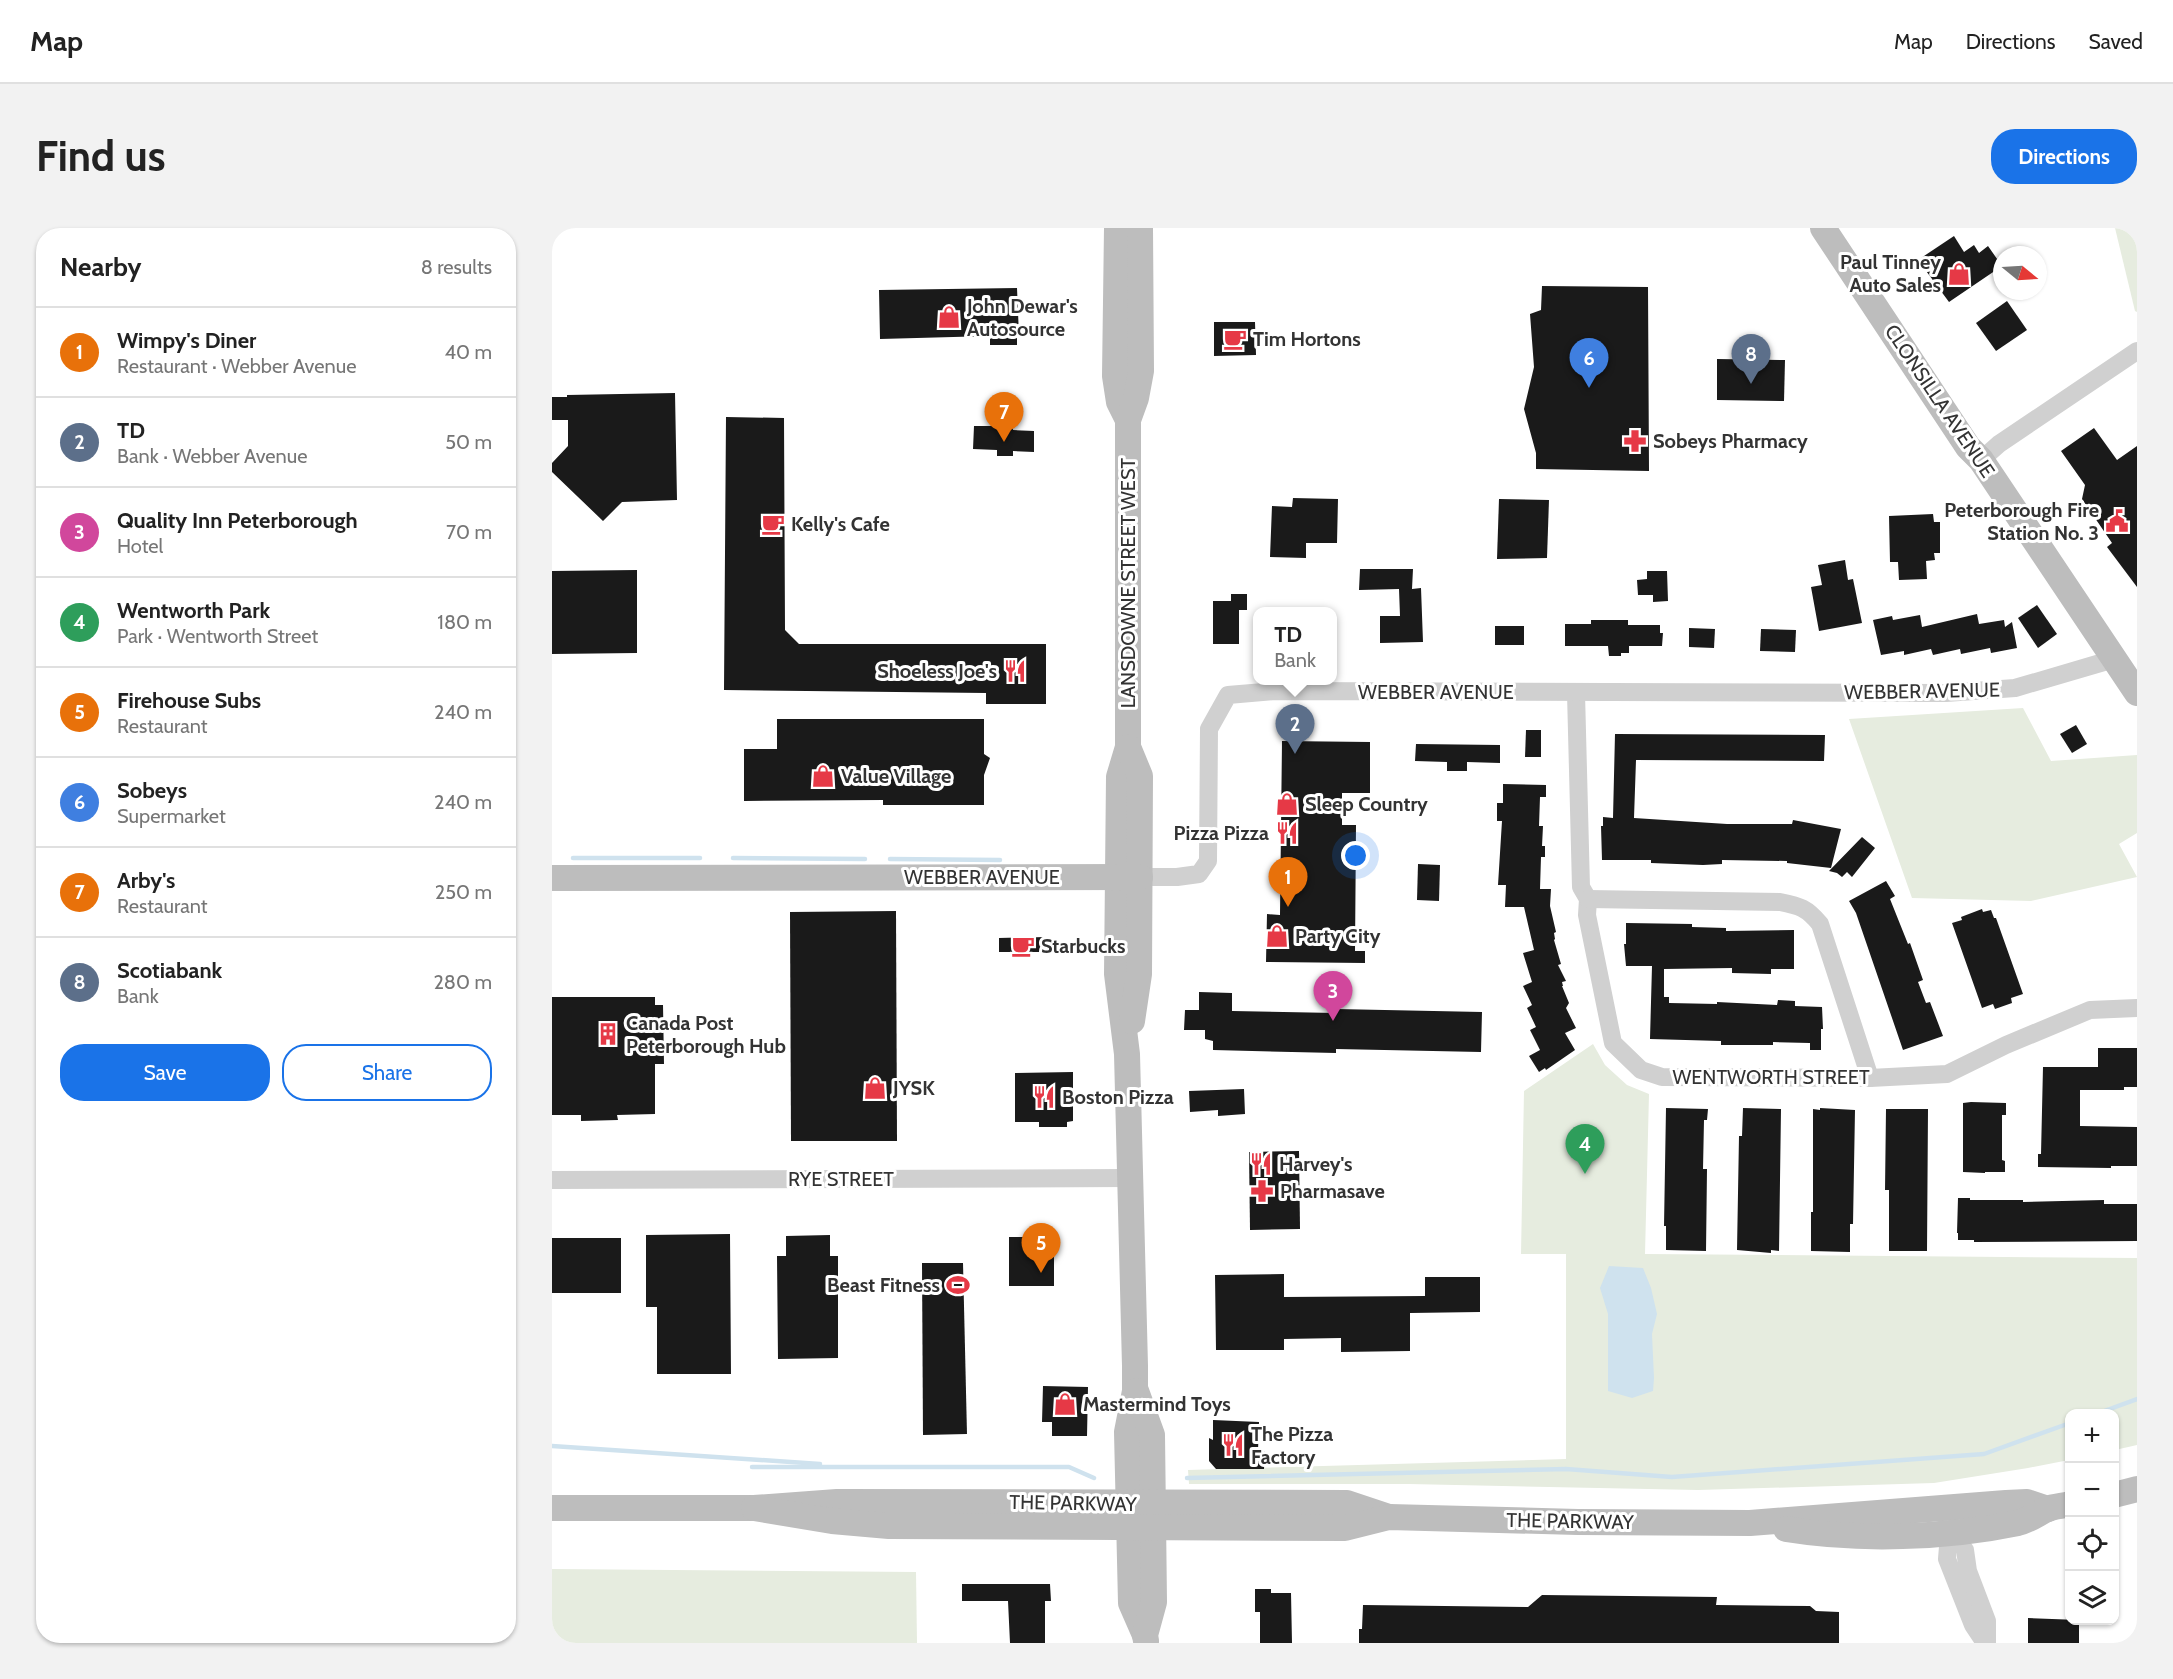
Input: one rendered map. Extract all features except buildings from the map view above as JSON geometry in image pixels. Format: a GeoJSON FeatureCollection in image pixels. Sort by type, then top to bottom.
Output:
{"type":"FeatureCollection","features":[{"type":"Feature","properties":{"kind":"main road","name":"LANSDOWNE STREET WEST"},"geometry":{"type":"LineString","coordinates":[[1118,228],[1115,376],[1119,402],[1128,420]]}},
{"type":"Feature","properties":{"kind":"main road","name":"LANSDOWNE STREET WEST"},"geometry":{"type":"LineString","coordinates":[[1140,228],[1141,371],[1136,398],[1128,420],[1128,747],[1119,777],[1129,877],[1117,974],[1127,1054],[1136,1391],[1127,1432],[1141,1515],[1131,1603],[1146,1639]]}},
{"type":"Feature","properties":{"kind":"main road","name":"CLONSILLA AVENUE"},"geometry":{"type":"LineString","coordinates":[[1823,228],[1968,447],[1981,460],[2137,693]]}},
{"type":"Feature","properties":{"kind":"main road","name":"WEBBER AVENUE"},"geometry":{"type":"LineString","coordinates":[[552,878],[1129,877]]}},
{"type":"Feature","properties":{"kind":"main road"},"geometry":{"type":"LineString","coordinates":[[2119,1494],[2137,1489]]}},
{"type":"Feature","properties":{"kind":"main road","name":"THE PARKWAY"},"geometry":{"type":"LineString","coordinates":[[552,1508],[754,1508],[832,1521],[889,1526],[1347,1503],[1389,1517],[1578,1522],[1750,1523],[1950,1520],[2027,1502],[2059,1507]]}},
{"type":"Feature","properties":{"kind":"street"},"geometry":{"type":"LineString","coordinates":[[1981,460],[1999,444],[2137,351]]}},
{"type":"Feature","properties":{"kind":"street","name":"WEBBER AVENUE"},"geometry":{"type":"LineString","coordinates":[[1129,877],[1177,877],[1199,874],[1208,861],[1209,729],[1228,695],[1275,691],[1946,693],[2015,688],[2114,660]]}},
{"type":"Feature","properties":{"kind":"street","name":"WENTWORTH STREET"},"geometry":{"type":"LineString","coordinates":[[1576,693],[1581,887],[1588,899],[1587,915],[1613,1043],[1641,1070],[1662,1077],[1870,1078],[1947,1074],[2006,1045],[2090,1010],[2137,1008]]}},
{"type":"Feature","properties":{"kind":"street"},"geometry":{"type":"LineString","coordinates":[[1588,899],[1780,902],[1797,905],[1809,911],[1820,924],[1870,1078]]}},
{"type":"Feature","properties":{"kind":"street","name":"RYE STREET"},"geometry":{"type":"LineString","coordinates":[[552,1180],[1130,1178]]}},
{"type":"Feature","properties":{"kind":"street"},"geometry":{"type":"LineString","coordinates":[[1950,1520],[1965,1550],[1968,1571],[1987,1621],[1986,1643]]}},
{"type":"Feature","properties":{"kind":"shaded area"},"geometry":{"type":"Polygon","coordinates":[[[2115,228],[2137,228],[2137,312],[2135,311],[2115,228]]]}},
{"type":"Feature","properties":{"kind":"shaded area"},"geometry":{"type":"Polygon","coordinates":[[[2023,708],[2051,761],[2137,755],[2137,833],[2119,844],[2137,877],[2031,901],[1912,898],[1849,719],[2023,708]]]}},
{"type":"Feature","properties":{"kind":"shaded area"},"geometry":{"type":"Polygon","coordinates":[[[1593,1044],[1605,1065],[1627,1085],[1649,1094],[1645,1254],[2137,1258],[2137,1445],[2119,1449],[2119,1409],[2065,1409],[2065,1461],[1934,1483],[1698,1490],[1409,1484],[1189,1484],[1188,1470],[1566,1459],[1566,1254],[1521,1254],[1524,1091],[1593,1044]]]}},
{"type":"Feature","properties":{"kind":"shaded area"},"geometry":{"type":"Polygon","coordinates":[[[552,1569],[916,1572],[917,1643],[552,1643],[552,1569]]]}},
{"type":"Feature","properties":{"kind":"water"},"geometry":{"type":"Polygon","coordinates":[[[1609,1266],[1643,1268],[1651,1288],[1657,1314],[1652,1334],[1653,1391],[1632,1398],[1608,1391],[1608,1314],[1600,1288],[1609,1266]]]}},
{"type":"Feature","properties":{"kind":"waterway"},"geometry":{"type":"LineString","coordinates":[[573,858],[700,858]]}},
{"type":"Feature","properties":{"kind":"waterway"},"geometry":{"type":"LineString","coordinates":[[733,858],[865,859]]}},
{"type":"Feature","properties":{"kind":"waterway"},"geometry":{"type":"LineString","coordinates":[[890,859],[1000,860]]}},
{"type":"Feature","properties":{"kind":"waterway"},"geometry":{"type":"LineString","coordinates":[[2110,1409],[2137,1399]]}},
{"type":"Feature","properties":{"kind":"waterway"},"geometry":{"type":"LineString","coordinates":[[1187,1478],[1566,1469],[1672,1477],[1984,1454],[2065,1425]]}},
{"type":"Feature","properties":{"kind":"waterway"},"geometry":{"type":"LineString","coordinates":[[552,1446],[820,1464]]}},
{"type":"Feature","properties":{"kind":"waterway"},"geometry":{"type":"LineString","coordinates":[[862,1467],[752,1467],[1069,1467],[1094,1478]]}},
{"type":"Feature","properties":{"kind":"place","name":"Paul Tinney Auto Sales"},"geometry":{"type":"Point","coordinates":[1959,274]}},
{"type":"Feature","properties":{"kind":"place","name":"John Dewar's Autosource"},"geometry":{"type":"Point","coordinates":[949,317]}},
{"type":"Feature","properties":{"kind":"place","name":"Tim Hortons"},"geometry":{"type":"Point","coordinates":[1235,339]}},
{"type":"Feature","properties":{"kind":"place","name":"Scotiabank"},"geometry":{"type":"Point","coordinates":[1751,384]}},
{"type":"Feature","properties":{"kind":"place","name":"Sobeys"},"geometry":{"type":"Point","coordinates":[1589,388]}},
{"type":"Feature","properties":{"kind":"place","name":"Sobeys Pharmacy"},"geometry":{"type":"Point","coordinates":[1635,441]}},
{"type":"Feature","properties":{"kind":"place","name":"Arby's"},"geometry":{"type":"Point","coordinates":[1004,442]}},
{"type":"Feature","properties":{"kind":"place","name":"Peterborough Fire Station No. 3"},"geometry":{"type":"Point","coordinates":[2117,521]}},
{"type":"Feature","properties":{"kind":"place","name":"Kelly's Cafe"},"geometry":{"type":"Point","coordinates":[773,524]}},
{"type":"Feature","properties":{"kind":"place","name":"Shoeless Joe's"},"geometry":{"type":"Point","coordinates":[1015,671]}},
{"type":"Feature","properties":{"kind":"place","name":"TD"},"geometry":{"type":"Point","coordinates":[1295,754]}},
{"type":"Feature","properties":{"kind":"place","name":"Value Village"},"geometry":{"type":"Point","coordinates":[823,776]}},
{"type":"Feature","properties":{"kind":"place","name":"Sleep Country"},"geometry":{"type":"Point","coordinates":[1287,804]}},
{"type":"Feature","properties":{"kind":"place","name":"Pizza Pizza"},"geometry":{"type":"Point","coordinates":[1287,833]}},
{"type":"Feature","properties":{"kind":"place","name":"Wimpy's Diner"},"geometry":{"type":"Point","coordinates":[1288,907]}},
{"type":"Feature","properties":{"kind":"place","name":"Party City"},"geometry":{"type":"Point","coordinates":[1277,936]}},
{"type":"Feature","properties":{"kind":"place","name":"Starbucks"},"geometry":{"type":"Point","coordinates":[1023,946]}},
{"type":"Feature","properties":{"kind":"place","name":"Quality Inn Peterborough"},"geometry":{"type":"Point","coordinates":[1333,1021]}},
{"type":"Feature","properties":{"kind":"place","name":"Canada Post Peterborough Hub"},"geometry":{"type":"Point","coordinates":[608,1034]}},
{"type":"Feature","properties":{"kind":"place","name":"JYSK"},"geometry":{"type":"Point","coordinates":[875,1088]}},
{"type":"Feature","properties":{"kind":"place","name":"Boston Pizza"},"geometry":{"type":"Point","coordinates":[1044,1097]}},
{"type":"Feature","properties":{"kind":"place","name":"Harvey's"},"geometry":{"type":"Point","coordinates":[1261,1164]}},
{"type":"Feature","properties":{"kind":"place","name":"Wentworth Park"},"geometry":{"type":"Point","coordinates":[1585,1174]}},
{"type":"Feature","properties":{"kind":"place","name":"Pharmasave"},"geometry":{"type":"Point","coordinates":[1262,1191]}},
{"type":"Feature","properties":{"kind":"place","name":"Firehouse Subs"},"geometry":{"type":"Point","coordinates":[1041,1273]}},
{"type":"Feature","properties":{"kind":"place","name":"Beast Fitness"},"geometry":{"type":"Point","coordinates":[958,1285]}},
{"type":"Feature","properties":{"kind":"place","name":"Mastermind Toys"},"geometry":{"type":"Point","coordinates":[1065,1404]}},
{"type":"Feature","properties":{"kind":"place","name":"The Pizza Factory"},"geometry":{"type":"Point","coordinates":[1233,1445]}}]}
